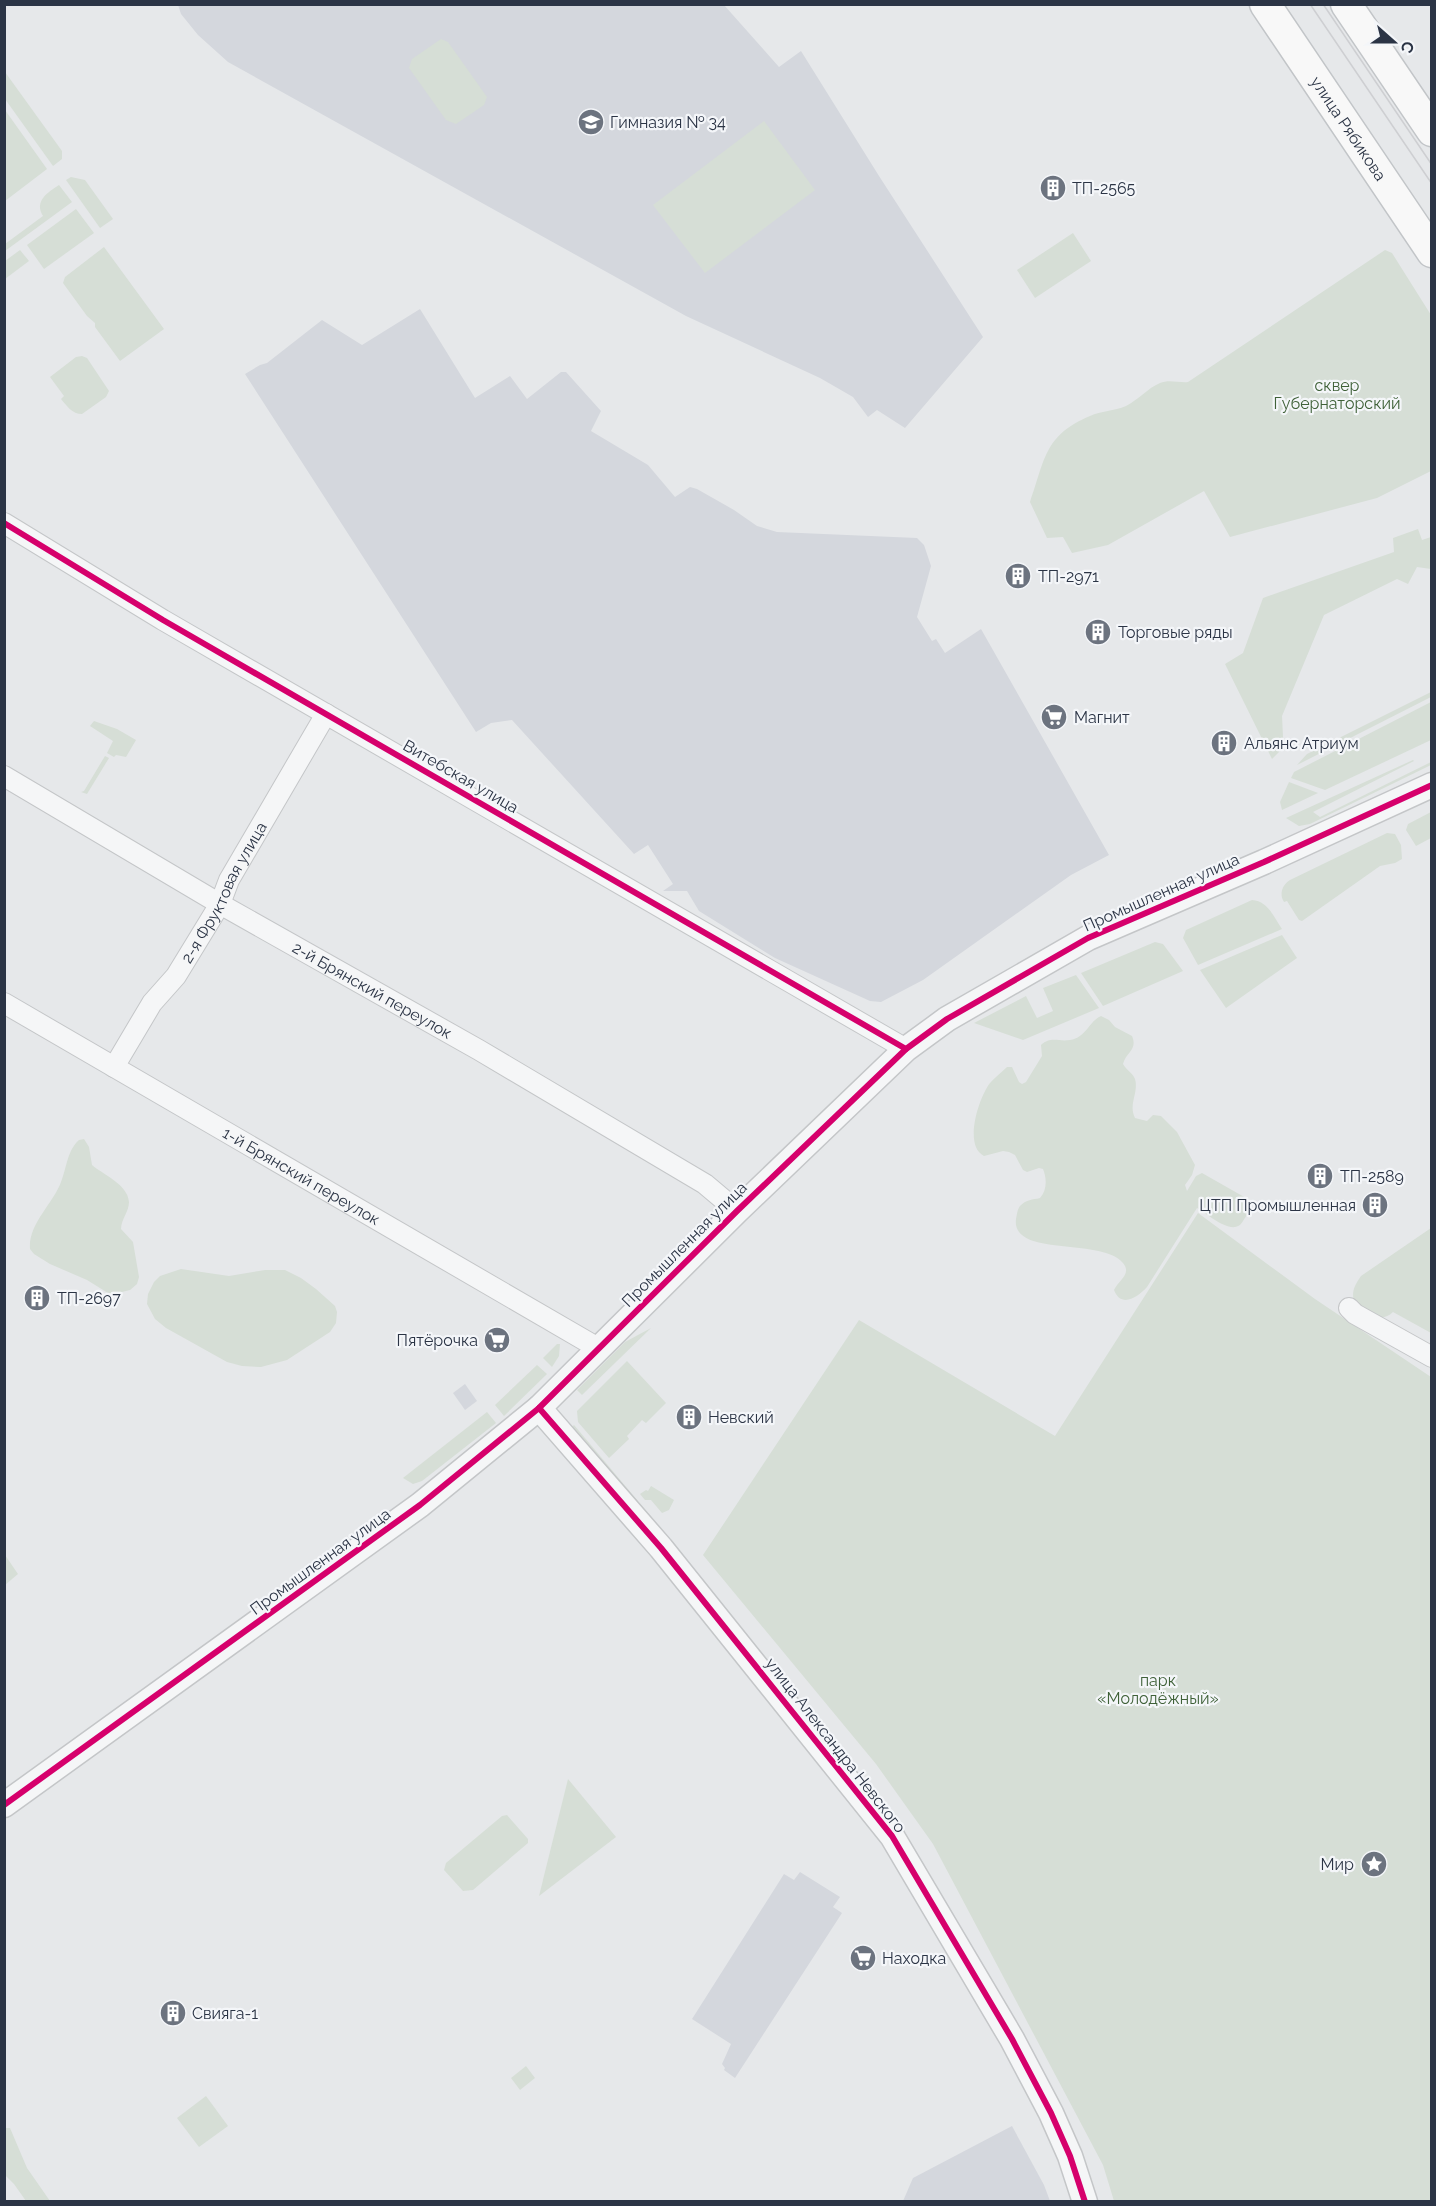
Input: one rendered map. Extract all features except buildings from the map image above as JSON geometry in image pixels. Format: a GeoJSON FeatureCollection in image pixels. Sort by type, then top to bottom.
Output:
{"type":"FeatureCollection","features":[{"type":"Feature","properties":{"kind":"main road","name":"улица Рябикова"},"geometry":{"type":"LineString","coordinates":[[1265,4],[1431,252]]}},
{"type":"Feature","properties":{"kind":"main road"},"geometry":{"type":"LineString","coordinates":[[1347,4],[1431,131]]}},
{"type":"Feature","properties":{"kind":"street","name":"Витебская улица"},"geometry":{"type":"LineString","coordinates":[[4,522],[162,620],[906,1049]]}},
{"type":"Feature","properties":{"kind":"street","name":"2-я Фруктовая улица"},"geometry":{"type":"LineString","coordinates":[[114,1066],[152,1003],[176,976],[220,904],[229,879],[326,714]]}},
{"type":"Feature","properties":{"kind":"street","name":"2-й Брянский переулок"},"geometry":{"type":"LineString","coordinates":[[4,776],[220,904],[479,1050],[685,1172],[705,1184],[737,1211]]}},
{"type":"Feature","properties":{"kind":"street","name":"Промышленная улица"},"geometry":{"type":"LineString","coordinates":[[4,1805],[420,1505],[539,1408],[737,1211],[906,1049],[947,1019],[1088,938],[1264,862],[1431,785]]}},
{"type":"Feature","properties":{"kind":"street","name":"1-й Брянский переулок"},"geometry":{"type":"LineString","coordinates":[[4,1003],[598,1348]]}},
{"type":"Feature","properties":{"kind":"street"},"geometry":{"type":"LineString","coordinates":[[1349,1308],[1355,1314],[1431,1357]]}},
{"type":"Feature","properties":{"kind":"street","name":"улица Александра Невского"},"geometry":{"type":"LineString","coordinates":[[539,1408],[661,1548],[892,1836],[1012,2039],[1051,2113],[1070,2156],[1085,2202]]}},
{"type":"Feature","properties":{"kind":"shaded area","name":"Гимназия № 34"},"geometry":{"type":"Polygon","coordinates":[[[178,5],[724,5],[779,67],[801,51],[983,337],[905,428],[877,410],[868,417],[853,397],[820,378],[686,316],[228,62],[198,35],[181,14],[178,5]]]}},
{"type":"Feature","properties":{"kind":"shaded area"},"geometry":{"type":"Polygon","coordinates":[[[420,309],[475,398],[510,376],[527,399],[561,372],[566,372],[601,411],[591,431],[648,465],[675,497],[690,487],[697,489],[757,526],[777,532],[917,538],[924,545],[931,566],[917,617],[932,641],[936,639],[945,653],[981,629],[1109,855],[1071,875],[923,980],[881,1002],[870,1001],[775,958],[699,911],[687,891],[663,891],[673,884],[648,845],[634,854],[512,720],[491,723],[476,732],[245,374],[267,363],[322,320],[362,345],[420,309]]]}},
{"type":"Feature","properties":{"kind":"shaded area"},"geometry":{"type":"Polygon","coordinates":[[[465,1384],[477,1401],[465,1410],[453,1393],[465,1384]]]}},
{"type":"Feature","properties":{"kind":"shaded area"},"geometry":{"type":"Polygon","coordinates":[[[800,1872],[840,1897],[833,1907],[842,1913],[735,2078],[724,2070],[722,2064],[731,2044],[692,2019],[784,1874],[794,1880],[800,1872]]]}},
{"type":"Feature","properties":{"kind":"shaded area"},"geometry":{"type":"Polygon","coordinates":[[[1012,2126],[1044,2185],[1050,2201],[903,2201],[913,2178],[1012,2126]]]}},
{"type":"Feature","properties":{"kind":"green space"},"geometry":{"type":"Polygon","coordinates":[[[441,39],[448,42],[487,97],[484,105],[456,124],[446,120],[409,68],[412,59],[441,39]]]}},
{"type":"Feature","properties":{"kind":"green space"},"geometry":{"type":"Polygon","coordinates":[[[5,72],[62,151],[62,159],[53,166],[5,99],[5,72]]]}},
{"type":"Feature","properties":{"kind":"green space"},"geometry":{"type":"Polygon","coordinates":[[[5,110],[47,169],[4,201],[5,110]]]}},
{"type":"Feature","properties":{"kind":"green space"},"geometry":{"type":"Polygon","coordinates":[[[764,121],[815,190],[705,273],[653,205],[764,121]]]}},
{"type":"Feature","properties":{"kind":"green space"},"geometry":{"type":"Polygon","coordinates":[[[71,177],[85,180],[113,219],[100,228],[66,180],[71,177]]]}},
{"type":"Feature","properties":{"kind":"green space"},"geometry":{"type":"Polygon","coordinates":[[[59,185],[72,202],[5,251],[5,244],[43,216],[40,206],[43,198],[59,185]]]}},
{"type":"Feature","properties":{"kind":"green space"},"geometry":{"type":"Polygon","coordinates":[[[76,209],[94,233],[44,269],[27,245],[76,209]]]}},
{"type":"Feature","properties":{"kind":"green space"},"geometry":{"type":"Polygon","coordinates":[[[1073,233],[1091,261],[1035,298],[1017,270],[1073,233]]]}},
{"type":"Feature","properties":{"kind":"green space"},"geometry":{"type":"Polygon","coordinates":[[[104,247],[164,329],[120,361],[95,327],[95,323],[87,316],[63,283],[65,277],[104,247]]]}},
{"type":"Feature","properties":{"kind":"green space"},"geometry":{"type":"Polygon","coordinates":[[[20,250],[29,261],[5,279],[5,261],[20,250]]]}},
{"type":"Feature","properties":{"kind":"green space","name":"сквер Губернаторский"},"geometry":{"type":"Polygon","coordinates":[[[1385,250],[1392,253],[1431,315],[1431,471],[1377,498],[1230,537],[1204,491],[1108,545],[1072,553],[1063,537],[1047,538],[1030,502],[1048,450],[1063,432],[1090,416],[1126,406],[1160,383],[1188,382],[1385,250]]]}},
{"type":"Feature","properties":{"kind":"green space"},"geometry":{"type":"Polygon","coordinates":[[[76,357],[87,358],[109,391],[106,397],[82,414],[78,414],[61,399],[64,396],[50,377],[76,357]]]}},
{"type":"Feature","properties":{"kind":"green space"},"geometry":{"type":"Polygon","coordinates":[[[1418,529],[1422,540],[1431,537],[1431,569],[1417,567],[1408,584],[1397,579],[1324,615],[1282,716],[1283,737],[1279,752],[1272,759],[1225,664],[1243,653],[1263,598],[1394,552],[1393,538],[1418,529]]]}},
{"type":"Feature","properties":{"kind":"green space"},"geometry":{"type":"Polygon","coordinates":[[[1431,692],[1431,697],[1297,765],[1307,754],[1431,692]]]}},
{"type":"Feature","properties":{"kind":"green space"},"geometry":{"type":"Polygon","coordinates":[[[1431,702],[1431,740],[1325,790],[1291,778],[1294,772],[1431,702]]]}},
{"type":"Feature","properties":{"kind":"green space"},"geometry":{"type":"Polygon","coordinates":[[[94,721],[117,729],[136,740],[126,757],[116,755],[114,757],[107,753],[113,741],[90,726],[94,721]]]}},
{"type":"Feature","properties":{"kind":"green space"},"geometry":{"type":"Polygon","coordinates":[[[105,756],[109,758],[87,794],[81,792],[84,791],[105,756]]]}},
{"type":"Feature","properties":{"kind":"green space"},"geometry":{"type":"Polygon","coordinates":[[[1413,760],[1313,812],[1320,817],[1431,762],[1431,765],[1310,824],[1299,826],[1286,818],[1413,760]]]}},
{"type":"Feature","properties":{"kind":"green space"},"geometry":{"type":"Polygon","coordinates":[[[1289,782],[1318,793],[1282,810],[1280,802],[1289,782]]]}},
{"type":"Feature","properties":{"kind":"green space"},"geometry":{"type":"Polygon","coordinates":[[[1431,812],[1431,838],[1416,846],[1406,830],[1408,824],[1431,812]]]}},
{"type":"Feature","properties":{"kind":"green space"},"geometry":{"type":"Polygon","coordinates":[[[1387,833],[1395,834],[1401,845],[1402,859],[1380,866],[1302,921],[1287,901],[1284,902],[1282,890],[1290,880],[1387,833]]]}},
{"type":"Feature","properties":{"kind":"green space"},"geometry":{"type":"Polygon","coordinates":[[[1252,900],[1266,906],[1282,929],[1198,965],[1183,938],[1186,930],[1252,900]]]}},
{"type":"Feature","properties":{"kind":"green space"},"geometry":{"type":"Polygon","coordinates":[[[1282,935],[1297,958],[1226,1008],[1200,970],[1282,935]]]}},
{"type":"Feature","properties":{"kind":"green space"},"geometry":{"type":"Polygon","coordinates":[[[1155,942],[1163,944],[1183,971],[1103,1006],[1081,973],[1155,942]]]}},
{"type":"Feature","properties":{"kind":"green space"},"geometry":{"type":"Polygon","coordinates":[[[1076,975],[1099,1008],[1023,1040],[974,1023],[1026,996],[1037,1018],[1053,1011],[1043,988],[1076,975]]]}},
{"type":"Feature","properties":{"kind":"green space"},"geometry":{"type":"Polygon","coordinates":[[[1101,1016],[1132,1036],[1134,1045],[1123,1064],[1135,1079],[1133,1113],[1135,1118],[1147,1121],[1153,1115],[1161,1116],[1177,1132],[1195,1165],[1185,1185],[1187,1191],[1196,1176],[1202,1173],[1251,1203],[1243,1221],[1239,1226],[1234,1227],[1221,1224],[1197,1208],[1147,1287],[1134,1298],[1125,1300],[1121,1299],[1114,1290],[1126,1270],[1123,1263],[1112,1255],[1042,1243],[1028,1239],[1018,1231],[1016,1219],[1020,1206],[1027,1201],[1040,1198],[1044,1192],[1046,1180],[1043,1169],[1027,1172],[1023,1170],[1015,1155],[1009,1152],[1003,1151],[984,1156],[978,1151],[974,1132],[981,1099],[990,1083],[1007,1067],[1012,1067],[1019,1082],[1022,1084],[1026,1082],[1042,1056],[1041,1045],[1051,1040],[1075,1039],[1101,1016]]]}},
{"type":"Feature","properties":{"kind":"green space"},"geometry":{"type":"Polygon","coordinates":[[[84,1139],[89,1147],[92,1165],[114,1180],[128,1196],[129,1206],[121,1229],[133,1242],[139,1277],[137,1284],[130,1290],[108,1293],[87,1280],[50,1264],[30,1249],[33,1231],[61,1182],[72,1149],[79,1140],[84,1139]]]}},
{"type":"Feature","properties":{"kind":"green space","name":"парк «Молодёжный»"},"geometry":{"type":"Polygon","coordinates":[[[1198,1213],[1315,1299],[1431,1377],[1431,2201],[1114,2201],[1103,2165],[933,1844],[876,1764],[703,1555],[859,1320],[1055,1436],[1198,1213]]]}},
{"type":"Feature","properties":{"kind":"green space"},"geometry":{"type":"Polygon","coordinates":[[[1431,1228],[1431,1333],[1393,1312],[1379,1317],[1356,1306],[1353,1298],[1354,1290],[1361,1276],[1431,1228]]]}},
{"type":"Feature","properties":{"kind":"green space"},"geometry":{"type":"Polygon","coordinates":[[[181,1269],[229,1276],[265,1270],[285,1270],[301,1278],[335,1306],[336,1323],[330,1332],[287,1360],[261,1367],[227,1362],[166,1328],[155,1319],[147,1304],[148,1294],[154,1282],[160,1276],[181,1269]]]}},
{"type":"Feature","properties":{"kind":"green space"},"geometry":{"type":"Polygon","coordinates":[[[651,1328],[582,1395],[577,1390],[625,1342],[651,1328]]]}},
{"type":"Feature","properties":{"kind":"green space"},"geometry":{"type":"Polygon","coordinates":[[[557,1344],[560,1344],[559,1356],[552,1367],[543,1358],[557,1344]]]}},
{"type":"Feature","properties":{"kind":"green space"},"geometry":{"type":"Polygon","coordinates":[[[627,1361],[666,1403],[646,1423],[642,1420],[627,1436],[629,1439],[609,1458],[578,1422],[577,1411],[627,1361]]]}},
{"type":"Feature","properties":{"kind":"green space"},"geometry":{"type":"Polygon","coordinates":[[[537,1365],[547,1374],[504,1416],[495,1405],[537,1365]]]}},
{"type":"Feature","properties":{"kind":"green space"},"geometry":{"type":"Polygon","coordinates":[[[487,1412],[496,1423],[422,1481],[413,1484],[403,1478],[487,1412]]]}},
{"type":"Feature","properties":{"kind":"green space"},"geometry":{"type":"Polygon","coordinates":[[[574,1425],[653,1519],[644,1516],[571,1428],[574,1425]]]}},
{"type":"Feature","properties":{"kind":"green space"},"geometry":{"type":"Polygon","coordinates":[[[651,1486],[674,1500],[669,1510],[662,1513],[651,1500],[645,1500],[640,1494],[648,1491],[651,1486]]]}},
{"type":"Feature","properties":{"kind":"green space"},"geometry":{"type":"Polygon","coordinates":[[[5,1555],[18,1574],[4,1585],[5,1555]]]}},
{"type":"Feature","properties":{"kind":"green space"},"geometry":{"type":"Polygon","coordinates":[[[568,1779],[616,1837],[539,1896],[568,1779]]]}},
{"type":"Feature","properties":{"kind":"green space"},"geometry":{"type":"Polygon","coordinates":[[[507,1815],[528,1839],[528,1843],[473,1890],[463,1891],[444,1870],[446,1863],[502,1816],[507,1815]]]}},
{"type":"Feature","properties":{"kind":"green space"},"geometry":{"type":"Polygon","coordinates":[[[526,2066],[535,2078],[520,2090],[511,2078],[526,2066]]]}},
{"type":"Feature","properties":{"kind":"green space"},"geometry":{"type":"Polygon","coordinates":[[[206,2096],[228,2126],[199,2147],[177,2118],[206,2096]]]}},
{"type":"Feature","properties":{"kind":"green space"},"geometry":{"type":"Polygon","coordinates":[[[5,2128],[10,2128],[27,2168],[50,2201],[26,2201],[5,2175],[5,2128]]]}},
{"type":"Feature","properties":{"kind":"tram line"},"geometry":{"type":"LineString","coordinates":[[1310,4],[1432,184]]}},
{"type":"Feature","properties":{"kind":"tram line"},"geometry":{"type":"LineString","coordinates":[[1323,4],[1432,165]]}},
{"type":"Feature","properties":{"kind":"cycle path"},"geometry":{"type":"LineString","coordinates":[[4,523],[163,620],[906,1049]]}},
{"type":"Feature","properties":{"kind":"cycle path"},"geometry":{"type":"LineString","coordinates":[[4,1805],[420,1505],[539,1408],[737,1211],[906,1049],[947,1019],[1088,938],[1264,862],[1432,785]]}},
{"type":"Feature","properties":{"kind":"cycle path"},"geometry":{"type":"LineString","coordinates":[[539,1408],[661,1548],[892,1836],[1012,2039],[1051,2113],[1070,2156],[1085,2202]]}},
{"type":"Feature","properties":{"kind":"place","name":"Гимназия № 34"},"geometry":{"type":"Point","coordinates":[591,122]}},
{"type":"Feature","properties":{"kind":"place","name":"ТП-2565"},"geometry":{"type":"Point","coordinates":[1053,188]}},
{"type":"Feature","properties":{"kind":"place","name":"ТП-2971"},"geometry":{"type":"Point","coordinates":[1018,576]}},
{"type":"Feature","properties":{"kind":"place","name":"Торговые ряды"},"geometry":{"type":"Point","coordinates":[1098,632]}},
{"type":"Feature","properties":{"kind":"place","name":"Магнит"},"geometry":{"type":"Point","coordinates":[1054,717]}},
{"type":"Feature","properties":{"kind":"place","name":"Альянс Атриум"},"geometry":{"type":"Point","coordinates":[1224,743]}},
{"type":"Feature","properties":{"kind":"place","name":"ТП-2589"},"geometry":{"type":"Point","coordinates":[1320,1176]}},
{"type":"Feature","properties":{"kind":"place","name":"ЦТП Промышленная"},"geometry":{"type":"Point","coordinates":[1375,1205]}},
{"type":"Feature","properties":{"kind":"place","name":"ТП-2697"},"geometry":{"type":"Point","coordinates":[37,1298]}},
{"type":"Feature","properties":{"kind":"place","name":"Пятёрочка"},"geometry":{"type":"Point","coordinates":[497,1340]}},
{"type":"Feature","properties":{"kind":"place","name":"Невский"},"geometry":{"type":"Point","coordinates":[689,1417]}},
{"type":"Feature","properties":{"kind":"place","name":"Мир"},"geometry":{"type":"Point","coordinates":[1374,1864]}},
{"type":"Feature","properties":{"kind":"place","name":"Находка"},"geometry":{"type":"Point","coordinates":[863,1958]}},
{"type":"Feature","properties":{"kind":"place","name":"Свияга-1"},"geometry":{"type":"Point","coordinates":[173,2013]}}]}
